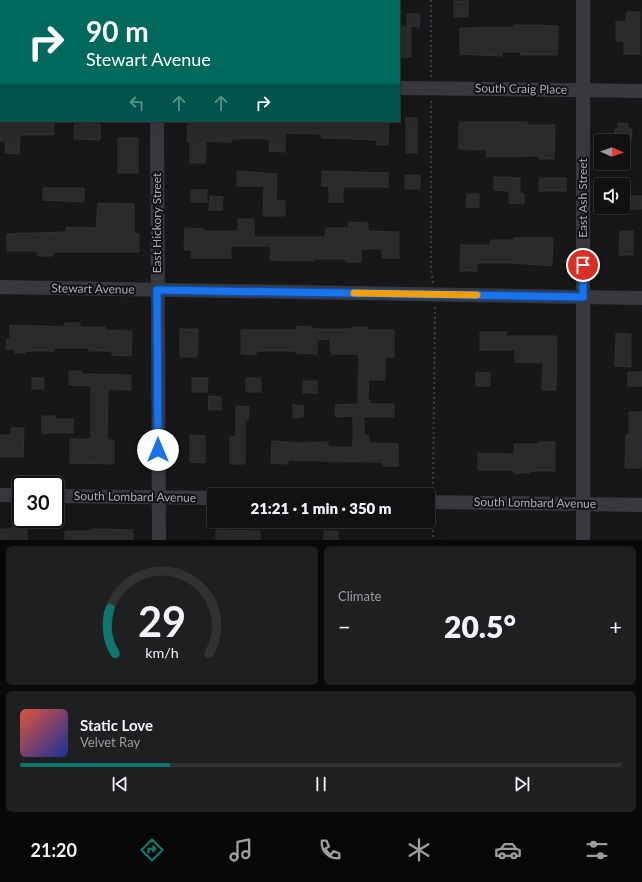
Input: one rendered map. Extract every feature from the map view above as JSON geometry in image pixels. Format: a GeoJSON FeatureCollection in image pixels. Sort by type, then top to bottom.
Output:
{"type":"FeatureCollection","features":[{"type":"Feature","properties":{"kind":"street","name":"East Ash Street"},"geometry":{"type":"LineString","coordinates":[[583,0],[583,540]]}},
{"type":"Feature","properties":{"kind":"street","name":"South Craig Place"},"geometry":{"type":"LineString","coordinates":[[400,88],[642,91]]}},
{"type":"Feature","properties":{"kind":"street","name":"East Hickory Street"},"geometry":{"type":"LineString","coordinates":[[157,122],[158,540]]}},
{"type":"Feature","properties":{"kind":"street","name":"Stewart Avenue"},"geometry":{"type":"LineString","coordinates":[[0,287],[642,298]]}},
{"type":"Feature","properties":{"kind":"street"},"geometry":{"type":"LineString","coordinates":[[0,495],[12,496]]}},
{"type":"Feature","properties":{"kind":"street","name":"South Lombard Avenue"},"geometry":{"type":"LineString","coordinates":[[64,496],[207,498]]}},
{"type":"Feature","properties":{"kind":"street","name":"South Lombard Avenue"},"geometry":{"type":"LineString","coordinates":[[435,502],[642,505]]}},
{"type":"Feature","properties":{"kind":"path"},"geometry":{"type":"LineString","coordinates":[[431,81],[432,0]]}},
{"type":"Feature","properties":{"kind":"path"},"geometry":{"type":"LineString","coordinates":[[431,95],[431,267],[433,287]]}},
{"type":"Feature","properties":{"kind":"path"},"geometry":{"type":"LineString","coordinates":[[431,488],[436,323],[434,304]]}},
{"type":"Feature","properties":{"kind":"path"},"geometry":{"type":"LineString","coordinates":[[432,528],[433,540]]}},
{"type":"Feature","properties":{"kind":"building"},"geometry":{"type":"Polygon","coordinates":[[[454,1],[468,1],[468,17],[454,17],[454,1]]]}},
{"type":"Feature","properties":{"kind":"building"},"geometry":{"type":"Polygon","coordinates":[[[627,12],[640,12],[640,54],[624,54],[624,41],[616,41],[616,21],[626,21],[627,12]]]}},
{"type":"Feature","properties":{"kind":"building"},"geometry":{"type":"Polygon","coordinates":[[[407,14],[420,14],[419,27],[407,26],[407,14]]]}},
{"type":"Feature","properties":{"kind":"building"},"geometry":{"type":"Polygon","coordinates":[[[514,25],[558,26],[557,55],[520,55],[521,52],[502,52],[502,56],[460,54],[460,28],[514,27],[514,25]]]}},
{"type":"Feature","properties":{"kind":"building"},"geometry":{"type":"Polygon","coordinates":[[[400,27],[411,27],[411,57],[400,57],[400,27]]]}},
{"type":"Feature","properties":{"kind":"building"},"geometry":{"type":"Polygon","coordinates":[[[406,118],[417,118],[417,153],[406,153],[406,118]]]}},
{"type":"Feature","properties":{"kind":"building"},"geometry":{"type":"Polygon","coordinates":[[[0,122],[54,122],[54,135],[20,135],[19,154],[5,153],[6,141],[0,141],[0,122]]]}},
{"type":"Feature","properties":{"kind":"building"},"geometry":{"type":"Polygon","coordinates":[[[75,122],[91,122],[91,124],[100,124],[100,140],[74,139],[75,122]]]}},
{"type":"Feature","properties":{"kind":"building"},"geometry":{"type":"Polygon","coordinates":[[[188,122],[389,122],[388,145],[377,145],[377,140],[322,138],[322,134],[285,133],[285,152],[269,151],[270,139],[232,139],[232,142],[206,141],[205,163],[190,163],[190,142],[187,142],[188,122]]]}},
{"type":"Feature","properties":{"kind":"building"},"geometry":{"type":"Polygon","coordinates":[[[459,122],[527,122],[527,125],[555,125],[554,159],[539,159],[539,156],[487,157],[487,150],[459,149],[459,122]]]}},
{"type":"Feature","properties":{"kind":"building"},"geometry":{"type":"Polygon","coordinates":[[[618,123],[628,124],[628,129],[632,129],[631,141],[630,134],[615,134],[615,129],[618,130],[618,123]]]}},
{"type":"Feature","properties":{"kind":"building"},"geometry":{"type":"Polygon","coordinates":[[[118,138],[138,138],[138,173],[118,173],[118,138]]]}},
{"type":"Feature","properties":{"kind":"building"},"geometry":{"type":"Polygon","coordinates":[[[237,171],[277,174],[276,201],[285,201],[285,216],[263,216],[264,186],[237,186],[237,171]]]}},
{"type":"Feature","properties":{"kind":"building"},"geometry":{"type":"Polygon","coordinates":[[[322,171],[388,173],[388,187],[343,187],[343,202],[329,202],[329,186],[322,186],[322,171]]]}},
{"type":"Feature","properties":{"kind":"building"},"geometry":{"type":"Polygon","coordinates":[[[405,175],[420,175],[420,189],[405,189],[405,175]]]}},
{"type":"Feature","properties":{"kind":"building"},"geometry":{"type":"Polygon","coordinates":[[[494,177],[520,178],[520,193],[524,194],[524,204],[509,203],[509,191],[494,190],[494,177]]]}},
{"type":"Feature","properties":{"kind":"building"},"geometry":{"type":"Polygon","coordinates":[[[539,178],[566,178],[566,191],[539,191],[539,178]]]}},
{"type":"Feature","properties":{"kind":"building"},"geometry":{"type":"Polygon","coordinates":[[[43,188],[84,188],[84,202],[43,200],[43,188]]]}},
{"type":"Feature","properties":{"kind":"building"},"geometry":{"type":"Polygon","coordinates":[[[191,190],[207,190],[207,202],[191,202],[191,190]]]}},
{"type":"Feature","properties":{"kind":"building"},"geometry":{"type":"Polygon","coordinates":[[[467,194],[479,194],[479,208],[466,207],[467,194]]]}},
{"type":"Feature","properties":{"kind":"building"},"geometry":{"type":"Polygon","coordinates":[[[210,196],[223,197],[222,210],[209,210],[210,196]]]}},
{"type":"Feature","properties":{"kind":"building"},"geometry":{"type":"Polygon","coordinates":[[[630,196],[642,196],[642,209],[630,209],[630,196]]]}},
{"type":"Feature","properties":{"kind":"building"},"geometry":{"type":"Polygon","coordinates":[[[98,203],[134,204],[134,234],[139,234],[139,252],[53,252],[53,256],[38,256],[38,251],[7,251],[7,234],[66,232],[66,227],[96,228],[98,203]]]}},
{"type":"Feature","properties":{"kind":"building"},"geometry":{"type":"Polygon","coordinates":[[[238,219],[254,219],[254,237],[325,237],[326,228],[349,228],[349,222],[368,223],[368,231],[399,232],[399,258],[382,258],[382,249],[361,249],[361,262],[346,262],[346,259],[314,259],[314,261],[270,260],[271,246],[231,246],[231,258],[191,258],[191,250],[184,250],[185,228],[204,229],[204,231],[238,231],[238,219]]]}},
{"type":"Feature","properties":{"kind":"building"},"geometry":{"type":"Polygon","coordinates":[[[620,231],[633,231],[633,255],[619,255],[620,231]]]}},
{"type":"Feature","properties":{"kind":"building"},"geometry":{"type":"Polygon","coordinates":[[[514,238],[553,238],[552,266],[514,263],[477,263],[477,271],[460,271],[461,245],[490,245],[491,240],[514,240],[514,238]]]}},
{"type":"Feature","properties":{"kind":"building"},"geometry":{"type":"Polygon","coordinates":[[[65,323],[80,323],[80,327],[105,327],[105,330],[132,331],[131,356],[112,355],[112,351],[89,351],[89,348],[54,348],[54,351],[25,351],[25,353],[15,353],[15,349],[6,349],[7,339],[10,339],[10,325],[65,327],[65,323]]]}},
{"type":"Feature","properties":{"kind":"building"},"geometry":{"type":"Polygon","coordinates":[[[297,326],[312,327],[312,329],[352,329],[352,327],[367,327],[367,330],[394,330],[394,357],[385,357],[385,380],[369,380],[368,399],[370,400],[370,404],[394,404],[394,417],[364,417],[364,436],[369,436],[369,443],[398,444],[398,466],[383,466],[383,462],[288,460],[288,464],[271,463],[272,441],[298,443],[328,442],[328,447],[353,447],[353,416],[336,417],[335,405],[358,404],[359,354],[331,354],[330,339],[317,340],[317,354],[296,353],[296,351],[256,351],[256,355],[241,354],[241,330],[296,330],[297,326]]]}},
{"type":"Feature","properties":{"kind":"building"},"geometry":{"type":"Polygon","coordinates":[[[180,329],[198,329],[197,357],[180,357],[180,329]]]}},
{"type":"Feature","properties":{"kind":"building"},"geometry":{"type":"Polygon","coordinates":[[[480,332],[506,332],[506,336],[557,336],[556,390],[542,390],[543,363],[515,362],[515,350],[480,350],[480,332]]]}},
{"type":"Feature","properties":{"kind":"building"},"geometry":{"type":"Polygon","coordinates":[[[616,333],[631,334],[631,367],[615,366],[616,333]]]}},
{"type":"Feature","properties":{"kind":"building"},"geometry":{"type":"Polygon","coordinates":[[[69,371],[82,371],[82,374],[131,375],[131,390],[108,389],[107,440],[114,440],[114,464],[70,463],[70,439],[91,439],[91,386],[69,385],[69,371]]]}},
{"type":"Feature","properties":{"kind":"building"},"geometry":{"type":"Polygon","coordinates":[[[476,372],[490,373],[490,386],[476,386],[476,372]]]}},
{"type":"Feature","properties":{"kind":"building"},"geometry":{"type":"Polygon","coordinates":[[[628,372],[642,372],[642,386],[628,386],[628,372]]]}},
{"type":"Feature","properties":{"kind":"building"},"geometry":{"type":"Polygon","coordinates":[[[32,378],[44,378],[44,389],[32,389],[32,378]]]}},
{"type":"Feature","properties":{"kind":"building"},"geometry":{"type":"Polygon","coordinates":[[[192,378],[208,378],[207,392],[192,392],[192,378]]]}},
{"type":"Feature","properties":{"kind":"building"},"geometry":{"type":"Polygon","coordinates":[[[246,378],[261,378],[261,392],[246,392],[246,378]]]}},
{"type":"Feature","properties":{"kind":"building"},"geometry":{"type":"Polygon","coordinates":[[[303,381],[317,381],[317,393],[303,393],[303,381]]]}},
{"type":"Feature","properties":{"kind":"building"},"geometry":{"type":"Polygon","coordinates":[[[209,396],[221,397],[221,410],[208,409],[209,396]]]}},
{"type":"Feature","properties":{"kind":"building"},"geometry":{"type":"Polygon","coordinates":[[[293,405],[304,405],[303,417],[293,418],[293,405]]]}},
{"type":"Feature","properties":{"kind":"building"},"geometry":{"type":"Polygon","coordinates":[[[236,406],[249,407],[248,420],[245,420],[245,464],[230,464],[230,437],[236,437],[236,406]]]}},
{"type":"Feature","properties":{"kind":"building"},"geometry":{"type":"Polygon","coordinates":[[[629,412],[642,412],[641,468],[625,468],[626,435],[629,435],[629,412]]]}},
{"type":"Feature","properties":{"kind":"building"},"geometry":{"type":"Polygon","coordinates":[[[42,416],[55,416],[55,419],[73,419],[73,433],[42,433],[42,416]]]}},
{"type":"Feature","properties":{"kind":"building"},"geometry":{"type":"Polygon","coordinates":[[[11,428],[24,428],[23,457],[0,457],[0,435],[11,435],[11,428]]]}},
{"type":"Feature","properties":{"kind":"building"},"geometry":{"type":"Polygon","coordinates":[[[190,435],[205,436],[205,463],[190,462],[190,435]]]}},
{"type":"Feature","properties":{"kind":"building"},"geometry":{"type":"Polygon","coordinates":[[[539,442],[555,442],[555,471],[530,471],[530,473],[514,473],[514,470],[478,470],[478,453],[514,454],[514,444],[539,444],[539,442]]]}},
{"type":"Feature","properties":{"kind":"building"},"geometry":{"type":"Polygon","coordinates":[[[27,528],[27,540],[0,540],[0,529],[27,528]]]}},
{"type":"Feature","properties":{"kind":"building"},"geometry":{"type":"Polygon","coordinates":[[[92,529],[133,530],[133,540],[65,540],[65,531],[92,531],[92,529]]]}},
{"type":"Feature","properties":{"kind":"building"},"geometry":{"type":"Polygon","coordinates":[[[216,530],[260,531],[260,540],[216,540],[216,530]]]}},
{"type":"Feature","properties":{"kind":"building"},"geometry":{"type":"Polygon","coordinates":[[[324,531],[338,531],[338,540],[324,540],[324,531]]]}},
{"type":"Feature","properties":{"kind":"slow traffic"},"geometry":{"type":"LineString","coordinates":[[354,293],[477,295]]}},
{"type":"Feature","properties":{"kind":"route"},"geometry":{"type":"LineString","coordinates":[[158,450],[157,290],[583,297],[583,265]]}}]}
